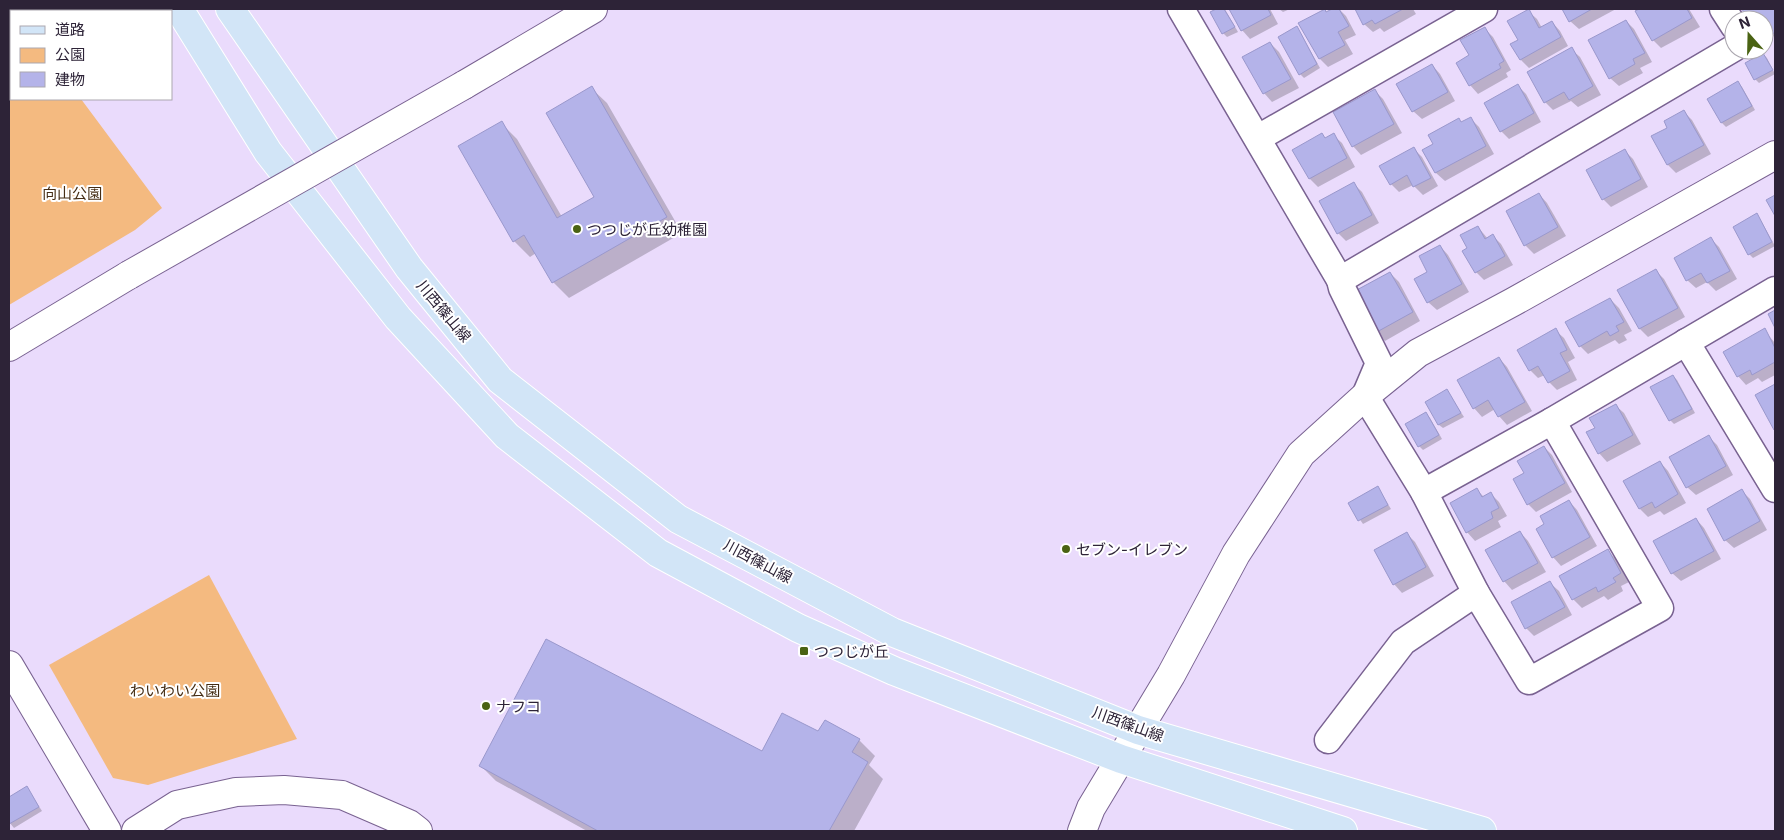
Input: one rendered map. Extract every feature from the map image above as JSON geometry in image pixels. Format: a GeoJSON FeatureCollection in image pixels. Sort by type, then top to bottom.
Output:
{"type":"FeatureCollection","features":[{"type":"Feature","properties":{"kind":"main road"},"geometry":{"type":"LineString","coordinates":[[179,9],[268,152],[398,318],[506,436],[658,552],[798,628],[894,671],[1121,759],[1343,831]]}},
{"type":"Feature","properties":{"kind":"main road","name":"川西篠山線"},"geometry":{"type":"LineString","coordinates":[[230,9],[408,268],[500,380],[678,519],[892,632],[1138,730],[1482,831]]}},
{"type":"Feature","properties":{"kind":"street"},"geometry":{"type":"LineString","coordinates":[[9,347],[129,275],[464,86],[593,9]]}},
{"type":"Feature","properties":{"kind":"street"},"geometry":{"type":"LineString","coordinates":[[1181,9],[1340,280],[1342,288],[1379,363],[1365,396]]}},
{"type":"Feature","properties":{"kind":"street"},"geometry":{"type":"LineString","coordinates":[[1258,138],[1484,9]]}},
{"type":"Feature","properties":{"kind":"street"},"geometry":{"type":"LineString","coordinates":[[1340,280],[1724,54]]}},
{"type":"Feature","properties":{"kind":"street"},"geometry":{"type":"LineString","coordinates":[[1082,831],[1091,808],[1171,675],[1236,554],[1302,454],[1365,396],[1418,353],[1775,155]]}},
{"type":"Feature","properties":{"kind":"street"},"geometry":{"type":"LineString","coordinates":[[1424,492],[1552,421],[1775,290]]}},
{"type":"Feature","properties":{"kind":"street"},"geometry":{"type":"LineString","coordinates":[[1686,342],[1775,489]]}},
{"type":"Feature","properties":{"kind":"street"},"geometry":{"type":"LineString","coordinates":[[1365,396],[1424,492],[1476,593],[1529,681],[1660,608],[1552,421]]}},
{"type":"Feature","properties":{"kind":"street"},"geometry":{"type":"LineString","coordinates":[[1328,740],[1403,642],[1476,593]]}},
{"type":"Feature","properties":{"kind":"street"},"geometry":{"type":"LineString","coordinates":[[9,665],[107,831]]}},
{"type":"Feature","properties":{"kind":"street"},"geometry":{"type":"LineString","coordinates":[[136,831],[177,805],[236,792],[284,790],[342,795],[409,824],[418,831]]}},
{"type":"Feature","properties":{"kind":"green space","name":"向山公園"},"geometry":{"type":"Polygon","coordinates":[[[9,74],[10,100],[82,100],[162,208],[135,230],[9,305],[9,74]]]}},
{"type":"Feature","properties":{"kind":"green space","name":"わいわい公園"},"geometry":{"type":"Polygon","coordinates":[[[209,575],[297,739],[148,785],[113,778],[49,665],[209,575]]]}},
{"type":"Feature","properties":{"kind":"building"},"geometry":{"type":"Polygon","coordinates":[[[1216,9],[1224,9],[1235,27],[1222,34],[1210,12],[1216,9]]]}},
{"type":"Feature","properties":{"kind":"building"},"geometry":{"type":"Polygon","coordinates":[[[1229,9],[1268,9],[1271,15],[1241,31],[1229,9]]]}},
{"type":"Feature","properties":{"kind":"building"},"geometry":{"type":"Polygon","coordinates":[[[1325,9],[1326,12],[1332,9],[1339,9],[1349,26],[1338,32],[1345,45],[1319,59],[1298,23],[1325,9]]]}},
{"type":"Feature","properties":{"kind":"building"},"geometry":{"type":"Polygon","coordinates":[[[1355,9],[1403,9],[1375,24],[1372,20],[1363,25],[1355,9]]]}},
{"type":"Feature","properties":{"kind":"building"},"geometry":{"type":"Polygon","coordinates":[[[1529,9],[1539,28],[1552,21],[1561,37],[1520,60],[1510,44],[1518,40],[1507,21],[1529,9]]]}},
{"type":"Feature","properties":{"kind":"building"},"geometry":{"type":"Polygon","coordinates":[[[1562,9],[1592,9],[1569,22],[1562,9]]]}},
{"type":"Feature","properties":{"kind":"building"},"geometry":{"type":"Polygon","coordinates":[[[1639,9],[1687,9],[1692,18],[1652,41],[1635,11],[1639,9]]]}},
{"type":"Feature","properties":{"kind":"building"},"geometry":{"type":"Polygon","coordinates":[[[1775,9],[1775,32],[1774,10],[1743,10],[1775,9]]]}},
{"type":"Feature","properties":{"kind":"building"},"geometry":{"type":"Polygon","coordinates":[[[1626,20],[1645,53],[1633,59],[1635,64],[1609,79],[1588,40],[1626,20]]]}},
{"type":"Feature","properties":{"kind":"building"},"geometry":{"type":"Polygon","coordinates":[[[1297,26],[1317,64],[1299,75],[1278,37],[1297,26]]]}},
{"type":"Feature","properties":{"kind":"building"},"geometry":{"type":"Polygon","coordinates":[[[1485,27],[1504,61],[1499,64],[1501,68],[1469,86],[1456,63],[1469,55],[1460,40],[1485,27]]]}},
{"type":"Feature","properties":{"kind":"building"},"geometry":{"type":"Polygon","coordinates":[[[1270,42],[1291,79],[1263,94],[1242,57],[1270,42]]]}},
{"type":"Feature","properties":{"kind":"building"},"geometry":{"type":"Polygon","coordinates":[[[1572,47],[1593,86],[1569,100],[1564,92],[1544,103],[1527,72],[1572,47]]]}},
{"type":"Feature","properties":{"kind":"building"},"geometry":{"type":"Polygon","coordinates":[[[1750,60],[1767,60],[1773,70],[1754,80],[1745,63],[1750,60]]]}},
{"type":"Feature","properties":{"kind":"building"},"geometry":{"type":"Polygon","coordinates":[[[1432,64],[1448,92],[1412,112],[1396,84],[1432,64]]]}},
{"type":"Feature","properties":{"kind":"building"},"geometry":{"type":"Polygon","coordinates":[[[1738,81],[1752,106],[1721,123],[1707,99],[1738,81]]]}},
{"type":"Feature","properties":{"kind":"building"},"geometry":{"type":"Polygon","coordinates":[[[1518,84],[1534,113],[1500,132],[1484,103],[1518,84]]]}},
{"type":"Feature","properties":{"kind":"building"},"geometry":{"type":"Polygon","coordinates":[[[592,86],[667,217],[552,283],[524,235],[513,242],[458,146],[502,121],[557,218],[594,197],[546,113],[592,86]]]}},
{"type":"Feature","properties":{"kind":"building"},"geometry":{"type":"Polygon","coordinates":[[[1375,89],[1394,124],[1352,147],[1333,112],[1375,89]]]}},
{"type":"Feature","properties":{"kind":"building"},"geometry":{"type":"Polygon","coordinates":[[[1684,110],[1704,145],[1667,165],[1651,136],[1667,128],[1664,121],[1684,110]]]}},
{"type":"Feature","properties":{"kind":"building"},"geometry":{"type":"Polygon","coordinates":[[[1471,117],[1486,146],[1435,173],[1422,150],[1433,144],[1428,135],[1459,118],[1461,122],[1471,117]]]}},
{"type":"Feature","properties":{"kind":"building"},"geometry":{"type":"Polygon","coordinates":[[[1322,133],[1325,138],[1334,133],[1347,158],[1309,179],[1292,150],[1322,133]]]}},
{"type":"Feature","properties":{"kind":"building"},"geometry":{"type":"Polygon","coordinates":[[[1414,147],[1431,178],[1413,187],[1407,175],[1390,185],[1379,166],[1414,147]]]}},
{"type":"Feature","properties":{"kind":"building"},"geometry":{"type":"Polygon","coordinates":[[[1625,149],[1641,179],[1602,200],[1586,170],[1625,149]]]}},
{"type":"Feature","properties":{"kind":"building"},"geometry":{"type":"Polygon","coordinates":[[[1354,182],[1372,215],[1337,234],[1319,201],[1354,182]]]}},
{"type":"Feature","properties":{"kind":"building"},"geometry":{"type":"Polygon","coordinates":[[[1539,193],[1558,227],[1524,246],[1506,211],[1539,193]]]}},
{"type":"Feature","properties":{"kind":"building"},"geometry":{"type":"Polygon","coordinates":[[[1775,195],[1775,216],[1766,200],[1775,195]]]}},
{"type":"Feature","properties":{"kind":"building"},"geometry":{"type":"Polygon","coordinates":[[[1757,213],[1772,242],[1748,255],[1733,227],[1757,213]]]}},
{"type":"Feature","properties":{"kind":"building"},"geometry":{"type":"Polygon","coordinates":[[[1478,226],[1485,239],[1493,234],[1505,256],[1475,273],[1462,251],[1467,248],[1460,235],[1478,226]]]}},
{"type":"Feature","properties":{"kind":"building"},"geometry":{"type":"Polygon","coordinates":[[[1711,237],[1730,271],[1707,283],[1701,273],[1686,281],[1674,258],[1711,237]]]}},
{"type":"Feature","properties":{"kind":"building"},"geometry":{"type":"Polygon","coordinates":[[[1440,245],[1462,284],[1427,303],[1414,279],[1427,272],[1419,256],[1440,245]]]}},
{"type":"Feature","properties":{"kind":"building"},"geometry":{"type":"Polygon","coordinates":[[[1656,269],[1678,308],[1639,329],[1617,290],[1656,269]]]}},
{"type":"Feature","properties":{"kind":"building"},"geometry":{"type":"Polygon","coordinates":[[[1390,272],[1413,312],[1375,333],[1353,292],[1390,272]]]}},
{"type":"Feature","properties":{"kind":"building"},"geometry":{"type":"Polygon","coordinates":[[[1610,298],[1624,322],[1616,326],[1619,331],[1610,336],[1607,331],[1579,347],[1565,322],[1610,298]]]}},
{"type":"Feature","properties":{"kind":"building"},"geometry":{"type":"Polygon","coordinates":[[[1775,310],[1775,328],[1768,314],[1775,310]]]}},
{"type":"Feature","properties":{"kind":"building"},"geometry":{"type":"Polygon","coordinates":[[[1556,328],[1567,350],[1560,353],[1570,371],[1548,383],[1538,366],[1529,371],[1517,350],[1556,328]]]}},
{"type":"Feature","properties":{"kind":"building"},"geometry":{"type":"Polygon","coordinates":[[[1765,328],[1775,348],[1775,362],[1752,375],[1750,370],[1737,377],[1723,352],[1765,328]]]}},
{"type":"Feature","properties":{"kind":"building"},"geometry":{"type":"Polygon","coordinates":[[[1499,357],[1525,402],[1498,417],[1488,400],[1473,409],[1457,380],[1499,357]]]}},
{"type":"Feature","properties":{"kind":"building"},"geometry":{"type":"Polygon","coordinates":[[[1673,375],[1692,409],[1669,421],[1650,387],[1673,375]]]}},
{"type":"Feature","properties":{"kind":"building"},"geometry":{"type":"Polygon","coordinates":[[[1775,384],[1775,430],[1774,430],[1755,395],[1775,384]]]}},
{"type":"Feature","properties":{"kind":"building"},"geometry":{"type":"Polygon","coordinates":[[[1447,389],[1461,413],[1438,425],[1425,402],[1447,389]]]}},
{"type":"Feature","properties":{"kind":"building"},"geometry":{"type":"Polygon","coordinates":[[[1616,404],[1633,435],[1598,454],[1586,432],[1595,428],[1589,418],[1616,404]]]}},
{"type":"Feature","properties":{"kind":"building"},"geometry":{"type":"Polygon","coordinates":[[[1426,412],[1439,435],[1418,447],[1405,424],[1426,412]]]}},
{"type":"Feature","properties":{"kind":"building"},"geometry":{"type":"Polygon","coordinates":[[[1709,435],[1726,466],[1686,488],[1669,457],[1709,435]]]}},
{"type":"Feature","properties":{"kind":"building"},"geometry":{"type":"Polygon","coordinates":[[[1544,446],[1565,483],[1527,505],[1513,479],[1524,473],[1517,461],[1544,446]]]}},
{"type":"Feature","properties":{"kind":"building"},"geometry":{"type":"Polygon","coordinates":[[[1660,461],[1678,494],[1655,508],[1652,502],[1639,509],[1623,481],[1660,461]]]}},
{"type":"Feature","properties":{"kind":"building"},"geometry":{"type":"Polygon","coordinates":[[[1378,486],[1388,505],[1358,521],[1348,503],[1378,486]]]}},
{"type":"Feature","properties":{"kind":"building"},"geometry":{"type":"Polygon","coordinates":[[[1477,488],[1482,497],[1491,492],[1499,508],[1491,512],[1493,518],[1466,533],[1450,503],[1477,488]]]}},
{"type":"Feature","properties":{"kind":"building"},"geometry":{"type":"Polygon","coordinates":[[[1742,489],[1760,521],[1724,541],[1707,509],[1742,489]]]}},
{"type":"Feature","properties":{"kind":"building"},"geometry":{"type":"Polygon","coordinates":[[[1569,500],[1590,537],[1552,558],[1536,529],[1544,524],[1540,516],[1569,500]]]}},
{"type":"Feature","properties":{"kind":"building"},"geometry":{"type":"Polygon","coordinates":[[[1696,518],[1714,551],[1671,574],[1653,541],[1696,518]]]}},
{"type":"Feature","properties":{"kind":"building"},"geometry":{"type":"Polygon","coordinates":[[[1520,531],[1538,563],[1503,582],[1485,550],[1520,531]]]}},
{"type":"Feature","properties":{"kind":"building"},"geometry":{"type":"Polygon","coordinates":[[[1407,532],[1426,567],[1393,585],[1374,550],[1407,532]]]}},
{"type":"Feature","properties":{"kind":"building"},"geometry":{"type":"Polygon","coordinates":[[[1608,549],[1621,573],[1613,578],[1616,582],[1598,592],[1596,587],[1572,600],[1559,576],[1608,549]]]}},
{"type":"Feature","properties":{"kind":"building"},"geometry":{"type":"Polygon","coordinates":[[[1550,581],[1565,607],[1525,629],[1511,602],[1550,581]]]}},
{"type":"Feature","properties":{"kind":"building"},"geometry":{"type":"Polygon","coordinates":[[[546,639],[762,751],[782,713],[818,731],[825,720],[860,739],[852,752],[868,762],[829,831],[598,831],[479,766],[546,639]]]}},
{"type":"Feature","properties":{"kind":"building"},"geometry":{"type":"Polygon","coordinates":[[[27,786],[39,807],[9,824],[9,797],[27,786]]]}},
{"type":"Feature","properties":{"kind":"place","name":"つつじが丘幼稚園"},"geometry":{"type":"Point","coordinates":[577,229]}},
{"type":"Feature","properties":{"kind":"place","name":"セブン-イレブン"},"geometry":{"type":"Point","coordinates":[1066,549]}},
{"type":"Feature","properties":{"kind":"place","name":"つつじが丘"},"geometry":{"type":"Point","coordinates":[804,651]}},
{"type":"Feature","properties":{"kind":"place","name":"ナフコ"},"geometry":{"type":"Point","coordinates":[486,706]}}]}
